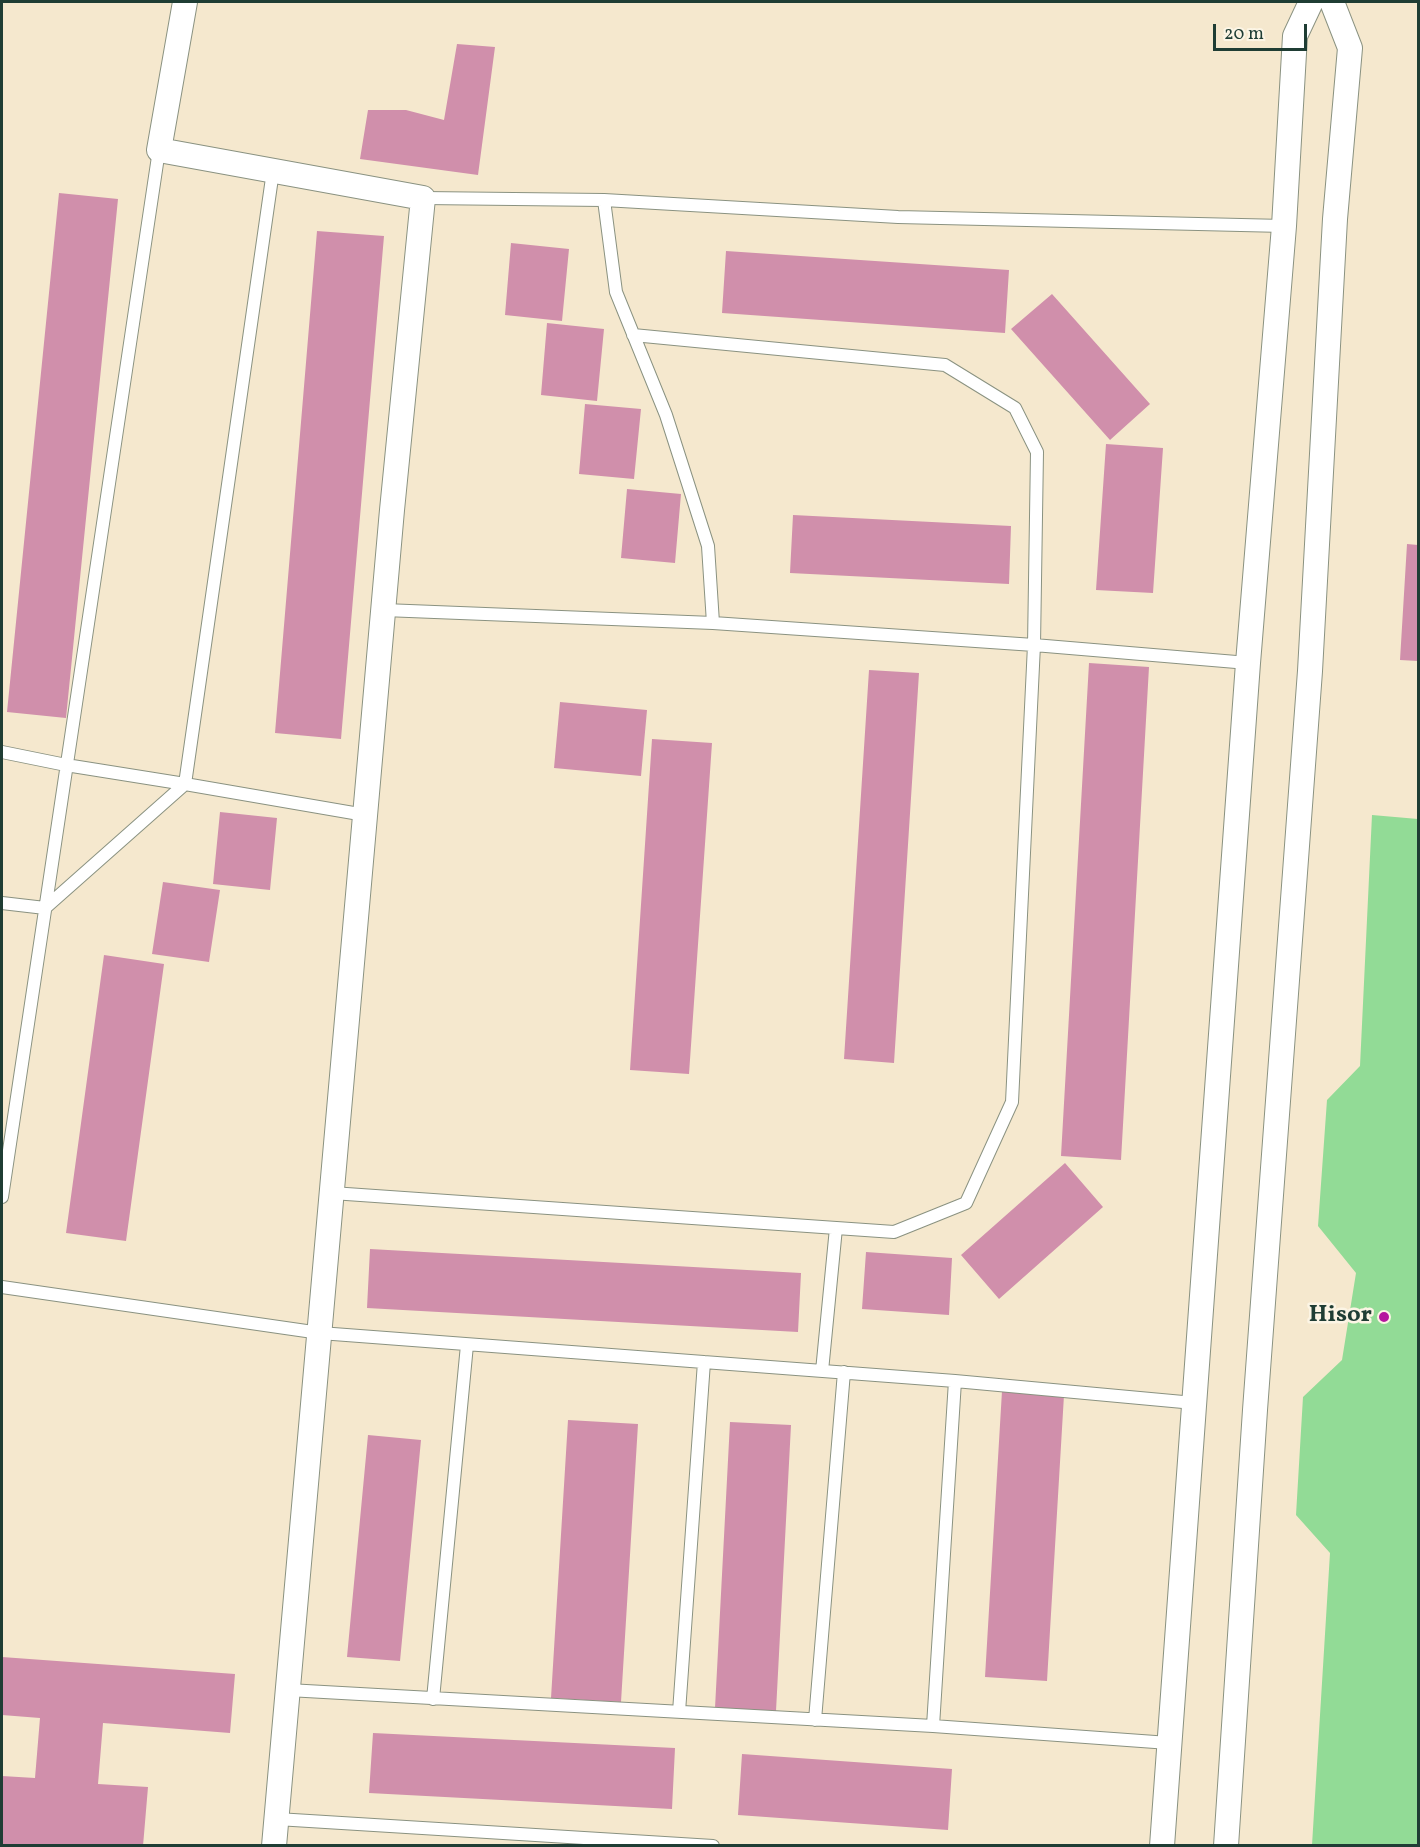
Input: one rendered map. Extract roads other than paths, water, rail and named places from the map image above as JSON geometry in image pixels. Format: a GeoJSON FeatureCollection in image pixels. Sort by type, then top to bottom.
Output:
{"type":"FeatureCollection","features":[{"type":"Feature","properties":{"kind":"street"},"geometry":{"type":"LineString","coordinates":[[185,2],[159,150],[423,198],[365,815],[274,1845]]}},
{"type":"Feature","properties":{"kind":"street"},"geometry":{"type":"LineString","coordinates":[[1162,1845],[1248,663],[1284,226],[1295,36],[1311,2]]}},
{"type":"Feature","properties":{"kind":"street"},"geometry":{"type":"LineString","coordinates":[[1226,1845],[1255,1410],[1309,683],[1335,219],[1350,48],[1332,2]]}},
{"type":"Feature","properties":{"kind":"lane"},"geometry":{"type":"LineString","coordinates":[[2,1197],[159,150]]}},
{"type":"Feature","properties":{"kind":"lane"},"geometry":{"type":"LineString","coordinates":[[2,903],[45,908],[185,784],[273,171]]}},
{"type":"Feature","properties":{"kind":"lane"},"geometry":{"type":"LineString","coordinates":[[423,198],[604,200],[898,217],[1284,226]]}},
{"type":"Feature","properties":{"kind":"lane"},"geometry":{"type":"LineString","coordinates":[[604,200],[616,292],[666,415],[708,546],[713,623]]}},
{"type":"Feature","properties":{"kind":"lane"},"geometry":{"type":"LineString","coordinates":[[332,1193],[894,1232],[966,1203],[1012,1102],[1034,645],[1037,452],[1015,408],[945,365],[633,335]]}},
{"type":"Feature","properties":{"kind":"lane"},"geometry":{"type":"LineString","coordinates":[[384,610],[713,623],[1034,645],[1248,663]]}},
{"type":"Feature","properties":{"kind":"lane"},"geometry":{"type":"LineString","coordinates":[[2,752],[66,765],[365,815]]}},
{"type":"Feature","properties":{"kind":"lane"},"geometry":{"type":"LineString","coordinates":[[822,1371],[836,1228]]}},
{"type":"Feature","properties":{"kind":"lane"},"geometry":{"type":"LineString","coordinates":[[2,1287],[320,1333],[844,1372],[1194,1403]]}},
{"type":"Feature","properties":{"kind":"lane"},"geometry":{"type":"LineString","coordinates":[[433,1699],[467,1345]]}},
{"type":"Feature","properties":{"kind":"lane"},"geometry":{"type":"LineString","coordinates":[[680,1712],[704,1362]]}},
{"type":"Feature","properties":{"kind":"lane"},"geometry":{"type":"LineString","coordinates":[[815,1720],[844,1372]]}},
{"type":"Feature","properties":{"kind":"lane"},"geometry":{"type":"LineString","coordinates":[[933,1726],[956,1381]]}},
{"type":"Feature","properties":{"kind":"lane"},"geometry":{"type":"LineString","coordinates":[[288,1690],[933,1726],[1169,1743]]}},
{"type":"Feature","properties":{"kind":"lane"},"geometry":{"type":"LineString","coordinates":[[277,1819],[713,1845]]}},
{"type":"Feature","properties":{"kind":"place","name":"Hisor"},"geometry":{"type":"Point","coordinates":[1384,1317]}}]}
